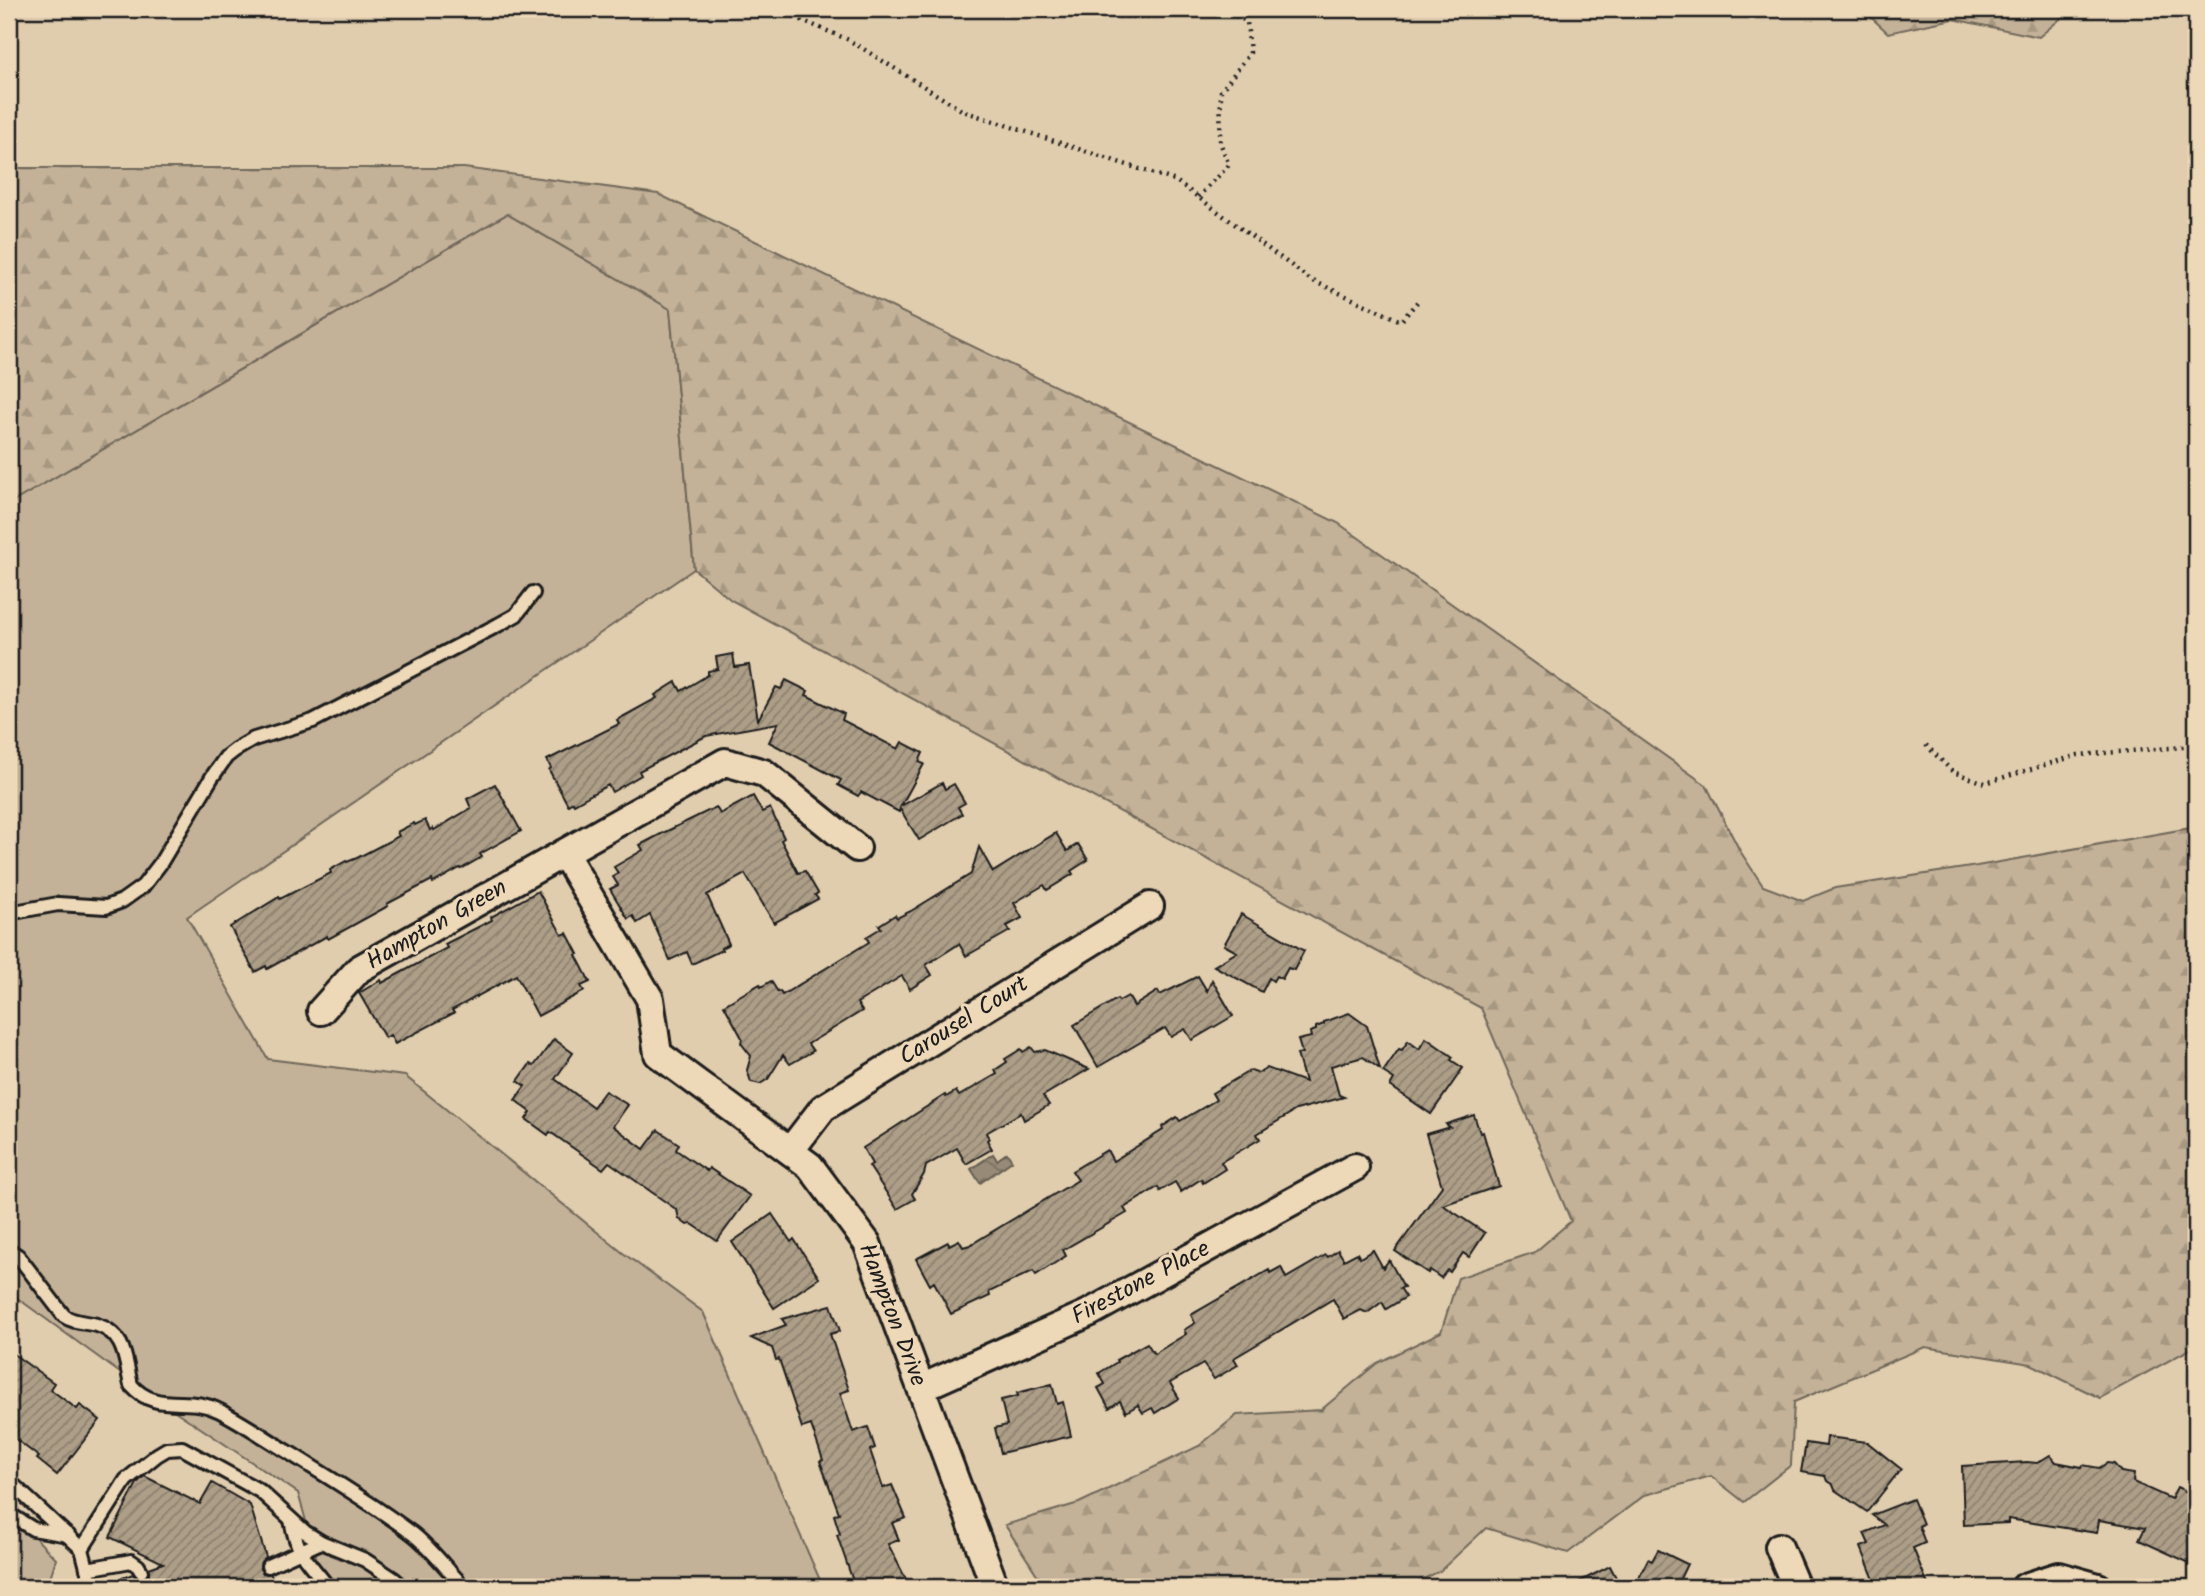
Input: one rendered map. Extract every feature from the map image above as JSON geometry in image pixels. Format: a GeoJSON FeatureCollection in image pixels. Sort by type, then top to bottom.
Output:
{"type":"FeatureCollection","features":[{"type":"Feature","properties":{"kind":"street","name":"Hampton Green"},"geometry":{"type":"LineString","coordinates":[[321,1011],[359,968],[725,762],[764,773],[858,848]]}},
{"type":"Feature","properties":{"kind":"street","name":"Hampton Drive"},"geometry":{"type":"LineString","coordinates":[[564,853],[650,999],[658,1054],[810,1166],[867,1243],[995,1587]]}},
{"type":"Feature","properties":{"kind":"street","name":"Carousel Court"},"geometry":{"type":"LineString","coordinates":[[790,1151],[823,1108],[1150,906]]}},
{"type":"Feature","properties":{"kind":"street","name":"Firestone Place"},"geometry":{"type":"LineString","coordinates":[[921,1388],[1089,1312],[1355,1167]]}},
{"type":"Feature","properties":{"kind":"street"},"geometry":{"type":"LineString","coordinates":[[1779,1547],[1796,1587]]}},
{"type":"Feature","properties":{"kind":"street"},"geometry":{"type":"LineString","coordinates":[[2025,1587],[2059,1576],[2098,1587]]}},
{"type":"Feature","properties":{"kind":"lane"},"geometry":{"type":"LineString","coordinates":[[9,913],[58,904],[106,907],[132,895],[143,886],[160,863],[193,806],[226,757],[235,750],[254,739],[313,721],[498,625],[516,615],[533,593]]}},
{"type":"Feature","properties":{"kind":"lane"},"geometry":{"type":"LineString","coordinates":[[9,1250],[18,1256],[64,1316],[71,1321],[97,1325],[121,1342],[131,1385],[136,1391],[157,1403],[195,1403],[209,1406],[317,1469],[414,1534],[464,1587]]}},
{"type":"Feature","properties":{"kind":"lane"},"geometry":{"type":"LineString","coordinates":[[82,1549],[126,1480],[157,1455],[182,1448],[252,1486],[321,1542],[365,1560],[394,1578],[403,1587]]}},
{"type":"Feature","properties":{"kind":"lane"},"geometry":{"type":"LineString","coordinates":[[9,1480],[82,1549],[92,1587]]}},
{"type":"Feature","properties":{"kind":"lane"},"geometry":{"type":"LineString","coordinates":[[9,1514],[33,1529],[68,1535]]}},
{"type":"Feature","properties":{"kind":"lane"},"geometry":{"type":"LineString","coordinates":[[291,1519],[296,1543],[328,1587]]}},
{"type":"Feature","properties":{"kind":"lane"},"geometry":{"type":"LineString","coordinates":[[268,1566],[321,1542]]}},
{"type":"Feature","properties":{"kind":"lane"},"geometry":{"type":"LineString","coordinates":[[87,1569],[131,1561],[141,1572]]}},
{"type":"Feature","properties":{"kind":"path"},"geometry":{"type":"LineString","coordinates":[[775,9],[849,40],[963,111],[1176,181],[1311,280],[1401,321],[1418,301]]}},
{"type":"Feature","properties":{"kind":"path"},"geometry":{"type":"LineString","coordinates":[[1035,9],[1112,17],[1188,13],[1206,9]]}},
{"type":"Feature","properties":{"kind":"path"},"geometry":{"type":"LineString","coordinates":[[1198,197],[1229,165],[1220,142],[1221,91],[1250,53],[1247,22],[1226,9]]}},
{"type":"Feature","properties":{"kind":"path"},"geometry":{"type":"LineString","coordinates":[[1926,746],[1953,772],[1985,782],[2078,755],[2196,746]]}},
{"type":"Feature","properties":{"kind":"green space"},"geometry":{"type":"Polygon","coordinates":[[[1862,9],[2072,9],[2039,37],[1953,19],[1888,33],[1862,9]]]}},
{"type":"Feature","properties":{"kind":"green space"},"geometry":{"type":"Polygon","coordinates":[[[9,168],[464,168],[658,194],[1338,523],[1706,785],[1740,851],[1763,886],[1803,901],[1835,888],[2196,827],[2196,1346],[2100,1398],[2031,1364],[1925,1347],[1794,1402],[1791,1465],[1744,1502],[1711,1476],[1645,1495],[1568,1553],[1486,1528],[1440,1571],[1407,1587],[1045,1587],[1005,1525],[1079,1503],[1199,1446],[1237,1415],[1321,1410],[1377,1363],[1441,1332],[1458,1278],[1535,1252],[1571,1221],[1481,1008],[731,600],[694,569],[670,309],[507,214],[9,504],[9,168]]]}},
{"type":"Feature","properties":{"kind":"green space"},"geometry":{"type":"Polygon","coordinates":[[[507,214],[670,309],[694,569],[187,917],[268,1059],[405,1076],[623,1253],[703,1312],[823,1587],[319,1587],[316,1556],[298,1493],[142,1389],[9,1292],[9,504],[507,214]]]}},
{"type":"Feature","properties":{"kind":"green space"},"geometry":{"type":"Polygon","coordinates":[[[9,1519],[27,1529],[56,1559],[47,1587],[9,1587],[9,1519]]]}},
{"type":"Feature","properties":{"kind":"water"},"geometry":{"type":"Polygon","coordinates":[[[1007,1153],[1012,1161],[980,1183],[971,1169],[993,1154],[997,1160],[1007,1153]]]}},
{"type":"Feature","properties":{"kind":"building"},"geometry":{"type":"Polygon","coordinates":[[[733,654],[735,667],[749,665],[758,720],[776,687],[781,689],[786,680],[808,691],[806,695],[844,714],[842,720],[898,749],[902,742],[923,753],[919,762],[924,764],[901,806],[942,783],[945,789],[954,784],[965,803],[958,807],[962,814],[919,840],[900,809],[899,812],[861,792],[858,796],[838,785],[841,780],[769,742],[778,723],[706,736],[639,771],[641,775],[612,792],[608,785],[568,805],[549,770],[551,768],[547,760],[619,724],[617,720],[657,698],[655,695],[676,682],[681,691],[708,675],[708,671],[718,669],[716,657],[733,654]]]}},
{"type":"Feature","properties":{"kind":"building"},"geometry":{"type":"Polygon","coordinates":[[[495,784],[521,831],[480,854],[482,857],[461,869],[433,883],[432,880],[328,939],[327,936],[267,969],[266,966],[255,972],[230,927],[279,897],[280,899],[331,873],[330,870],[346,861],[399,836],[397,832],[414,823],[415,825],[425,820],[430,830],[434,830],[471,808],[467,799],[495,784]]]}},
{"type":"Feature","properties":{"kind":"building"},"geometry":{"type":"Polygon","coordinates":[[[753,796],[762,812],[770,808],[784,838],[781,840],[798,873],[805,871],[818,893],[815,895],[818,899],[774,923],[745,874],[707,895],[729,944],[692,964],[687,952],[670,960],[650,915],[637,923],[633,916],[628,919],[610,889],[618,885],[613,877],[618,873],[614,867],[643,850],[640,845],[663,833],[716,807],[720,814],[753,796]]]}},
{"type":"Feature","properties":{"kind":"building"},"geometry":{"type":"Polygon","coordinates":[[[1056,833],[1067,851],[1078,844],[1088,860],[1071,871],[1073,874],[1047,890],[1044,885],[1014,903],[1022,918],[1007,926],[1010,931],[966,956],[959,944],[926,965],[932,975],[910,989],[902,976],[857,1003],[862,1011],[808,1044],[813,1051],[790,1064],[783,1055],[768,1079],[760,1084],[751,1082],[747,1070],[751,1056],[741,1043],[742,1038],[724,1005],[760,984],[761,987],[771,981],[782,995],[869,942],[866,937],[881,928],[879,925],[895,915],[897,918],[911,911],[971,874],[979,847],[993,872],[1056,833]]]}},
{"type":"Feature","properties":{"kind":"building"},"geometry":{"type":"Polygon","coordinates":[[[538,891],[562,935],[567,933],[578,954],[576,955],[590,982],[581,986],[584,991],[538,1016],[516,975],[452,1010],[454,1013],[395,1044],[390,1035],[385,1038],[359,993],[447,948],[445,944],[492,920],[491,917],[538,891]]]}},
{"type":"Feature","properties":{"kind":"building"},"geometry":{"type":"Polygon","coordinates":[[[1241,914],[1304,951],[1294,970],[1288,968],[1282,979],[1276,976],[1273,981],[1269,978],[1262,992],[1214,966],[1237,952],[1224,945],[1241,914]]]}},
{"type":"Feature","properties":{"kind":"building"},"geometry":{"type":"Polygon","coordinates":[[[1198,976],[1207,991],[1212,980],[1233,1016],[1192,1040],[1185,1029],[1171,1037],[1165,1028],[1098,1067],[1074,1025],[1117,999],[1119,1001],[1128,996],[1134,1006],[1158,991],[1160,995],[1198,976]]]}},
{"type":"Feature","properties":{"kind":"building"},"geometry":{"type":"Polygon","coordinates":[[[1349,1013],[1367,1026],[1380,1069],[1363,1057],[1331,1066],[1339,1095],[1344,1097],[1296,1110],[1257,1134],[1260,1139],[1221,1162],[1225,1169],[1203,1183],[1201,1179],[1181,1192],[1175,1182],[1160,1191],[1158,1187],[1124,1208],[1127,1213],[1063,1250],[1066,1256],[1036,1275],[1033,1271],[989,1292],[990,1296],[951,1314],[934,1282],[930,1285],[916,1259],[948,1242],[949,1245],[959,1240],[963,1247],[970,1245],[1078,1180],[1072,1171],[1107,1150],[1113,1161],[1163,1130],[1162,1127],[1177,1117],[1180,1121],[1216,1100],[1212,1093],[1251,1070],[1259,1073],[1267,1068],[1305,1082],[1297,1054],[1302,1053],[1298,1040],[1311,1037],[1310,1032],[1324,1022],[1349,1013]]]}},
{"type":"Feature","properties":{"kind":"building"},"geometry":{"type":"Polygon","coordinates":[[[1426,1038],[1453,1057],[1451,1060],[1463,1068],[1431,1114],[1390,1086],[1394,1079],[1383,1072],[1408,1041],[1419,1049],[1426,1038]]]}},
{"type":"Feature","properties":{"kind":"building"},"geometry":{"type":"Polygon","coordinates":[[[554,1039],[573,1053],[555,1079],[593,1107],[605,1091],[628,1105],[613,1126],[644,1149],[658,1130],[679,1144],[676,1150],[707,1171],[709,1168],[750,1196],[717,1241],[692,1224],[687,1225],[679,1219],[677,1210],[609,1162],[603,1169],[550,1132],[548,1135],[526,1119],[531,1112],[515,1100],[525,1086],[518,1081],[530,1064],[534,1066],[554,1039]]]}},
{"type":"Feature","properties":{"kind":"building"},"geometry":{"type":"Polygon","coordinates":[[[1031,1047],[1035,1052],[1045,1050],[1089,1069],[1043,1096],[1049,1105],[1024,1120],[1021,1113],[986,1133],[992,1149],[966,1164],[957,1148],[926,1166],[912,1194],[915,1199],[897,1209],[869,1166],[872,1164],[863,1148],[945,1095],[946,1097],[956,1091],[959,1096],[997,1074],[995,1070],[1007,1062],[1005,1059],[1021,1049],[1023,1052],[1031,1047]]]}},
{"type":"Feature","properties":{"kind":"building"},"geometry":{"type":"Polygon","coordinates":[[[1474,1115],[1480,1133],[1483,1132],[1499,1186],[1443,1205],[1485,1233],[1469,1257],[1463,1253],[1450,1272],[1447,1270],[1441,1278],[1430,1270],[1428,1273],[1395,1251],[1442,1186],[1426,1134],[1450,1127],[1446,1124],[1474,1115]]]}},
{"type":"Feature","properties":{"kind":"building"},"geometry":{"type":"Polygon","coordinates":[[[772,1214],[791,1242],[794,1239],[819,1278],[774,1308],[732,1242],[772,1214]]]}},
{"type":"Feature","properties":{"kind":"building"},"geometry":{"type":"Polygon","coordinates":[[[1338,1250],[1344,1260],[1357,1253],[1360,1258],[1373,1250],[1383,1268],[1389,1260],[1404,1287],[1400,1288],[1406,1297],[1386,1309],[1382,1302],[1367,1313],[1361,1310],[1344,1319],[1333,1299],[1234,1358],[1238,1365],[1214,1379],[1203,1364],[1170,1383],[1179,1398],[1155,1413],[1152,1408],[1143,1413],[1138,1405],[1126,1412],[1120,1401],[1109,1408],[1098,1388],[1105,1384],[1099,1373],[1117,1362],[1116,1360],[1147,1343],[1154,1354],[1186,1334],[1184,1330],[1195,1323],[1191,1315],[1269,1270],[1270,1273],[1281,1267],[1286,1278],[1338,1250]]]}},
{"type":"Feature","properties":{"kind":"building"},"geometry":{"type":"Polygon","coordinates":[[[831,1305],[840,1331],[830,1334],[849,1390],[840,1393],[853,1432],[868,1427],[875,1448],[870,1450],[883,1488],[892,1485],[906,1518],[892,1523],[899,1540],[888,1544],[910,1587],[855,1587],[837,1535],[840,1534],[834,1515],[839,1513],[820,1461],[823,1460],[811,1425],[802,1428],[779,1359],[776,1360],[772,1348],[751,1338],[786,1325],[782,1319],[831,1305]]]}},
{"type":"Feature","properties":{"kind":"building"},"geometry":{"type":"Polygon","coordinates":[[[9,1351],[54,1383],[50,1389],[77,1409],[80,1405],[100,1420],[57,1475],[9,1434],[9,1351]]]}},
{"type":"Feature","properties":{"kind":"building"},"geometry":{"type":"Polygon","coordinates":[[[1052,1384],[1057,1404],[1063,1402],[1071,1436],[1001,1453],[995,1428],[1007,1425],[1001,1400],[1052,1384]]]}},
{"type":"Feature","properties":{"kind":"building"},"geometry":{"type":"Polygon","coordinates":[[[1827,1437],[1867,1442],[1901,1469],[1867,1512],[1835,1490],[1825,1476],[1801,1472],[1806,1443],[1826,1446],[1827,1437]]]}},
{"type":"Feature","properties":{"kind":"building"},"geometry":{"type":"Polygon","coordinates":[[[2050,1455],[2056,1462],[2082,1467],[2099,1468],[2107,1463],[2114,1464],[2121,1472],[2134,1474],[2133,1482],[2171,1499],[2177,1487],[2196,1496],[2196,1566],[2139,1540],[2145,1528],[2099,1520],[2097,1533],[2008,1519],[2008,1523],[1964,1525],[1962,1466],[2037,1463],[2050,1455]]]}},
{"type":"Feature","properties":{"kind":"building"},"geometry":{"type":"Polygon","coordinates":[[[144,1476],[200,1504],[212,1483],[250,1505],[266,1557],[261,1562],[260,1569],[263,1573],[271,1574],[275,1587],[104,1587],[133,1574],[137,1579],[145,1579],[149,1575],[149,1568],[163,1563],[110,1537],[137,1483],[144,1476]]]}},
{"type":"Feature","properties":{"kind":"building"},"geometry":{"type":"Polygon","coordinates":[[[1913,1499],[1923,1524],[1919,1526],[1925,1543],[1913,1548],[1929,1587],[1877,1587],[1861,1547],[1869,1544],[1864,1533],[1885,1525],[1872,1515],[1913,1499]]]}},
{"type":"Feature","properties":{"kind":"building"},"geometry":{"type":"Polygon","coordinates":[[[1658,1550],[1687,1564],[1676,1587],[1634,1587],[1648,1559],[1652,1561],[1658,1550]]]}},
{"type":"Feature","properties":{"kind":"building"},"geometry":{"type":"Polygon","coordinates":[[[1610,1566],[1621,1587],[1569,1587],[1610,1566]]]}}]}
